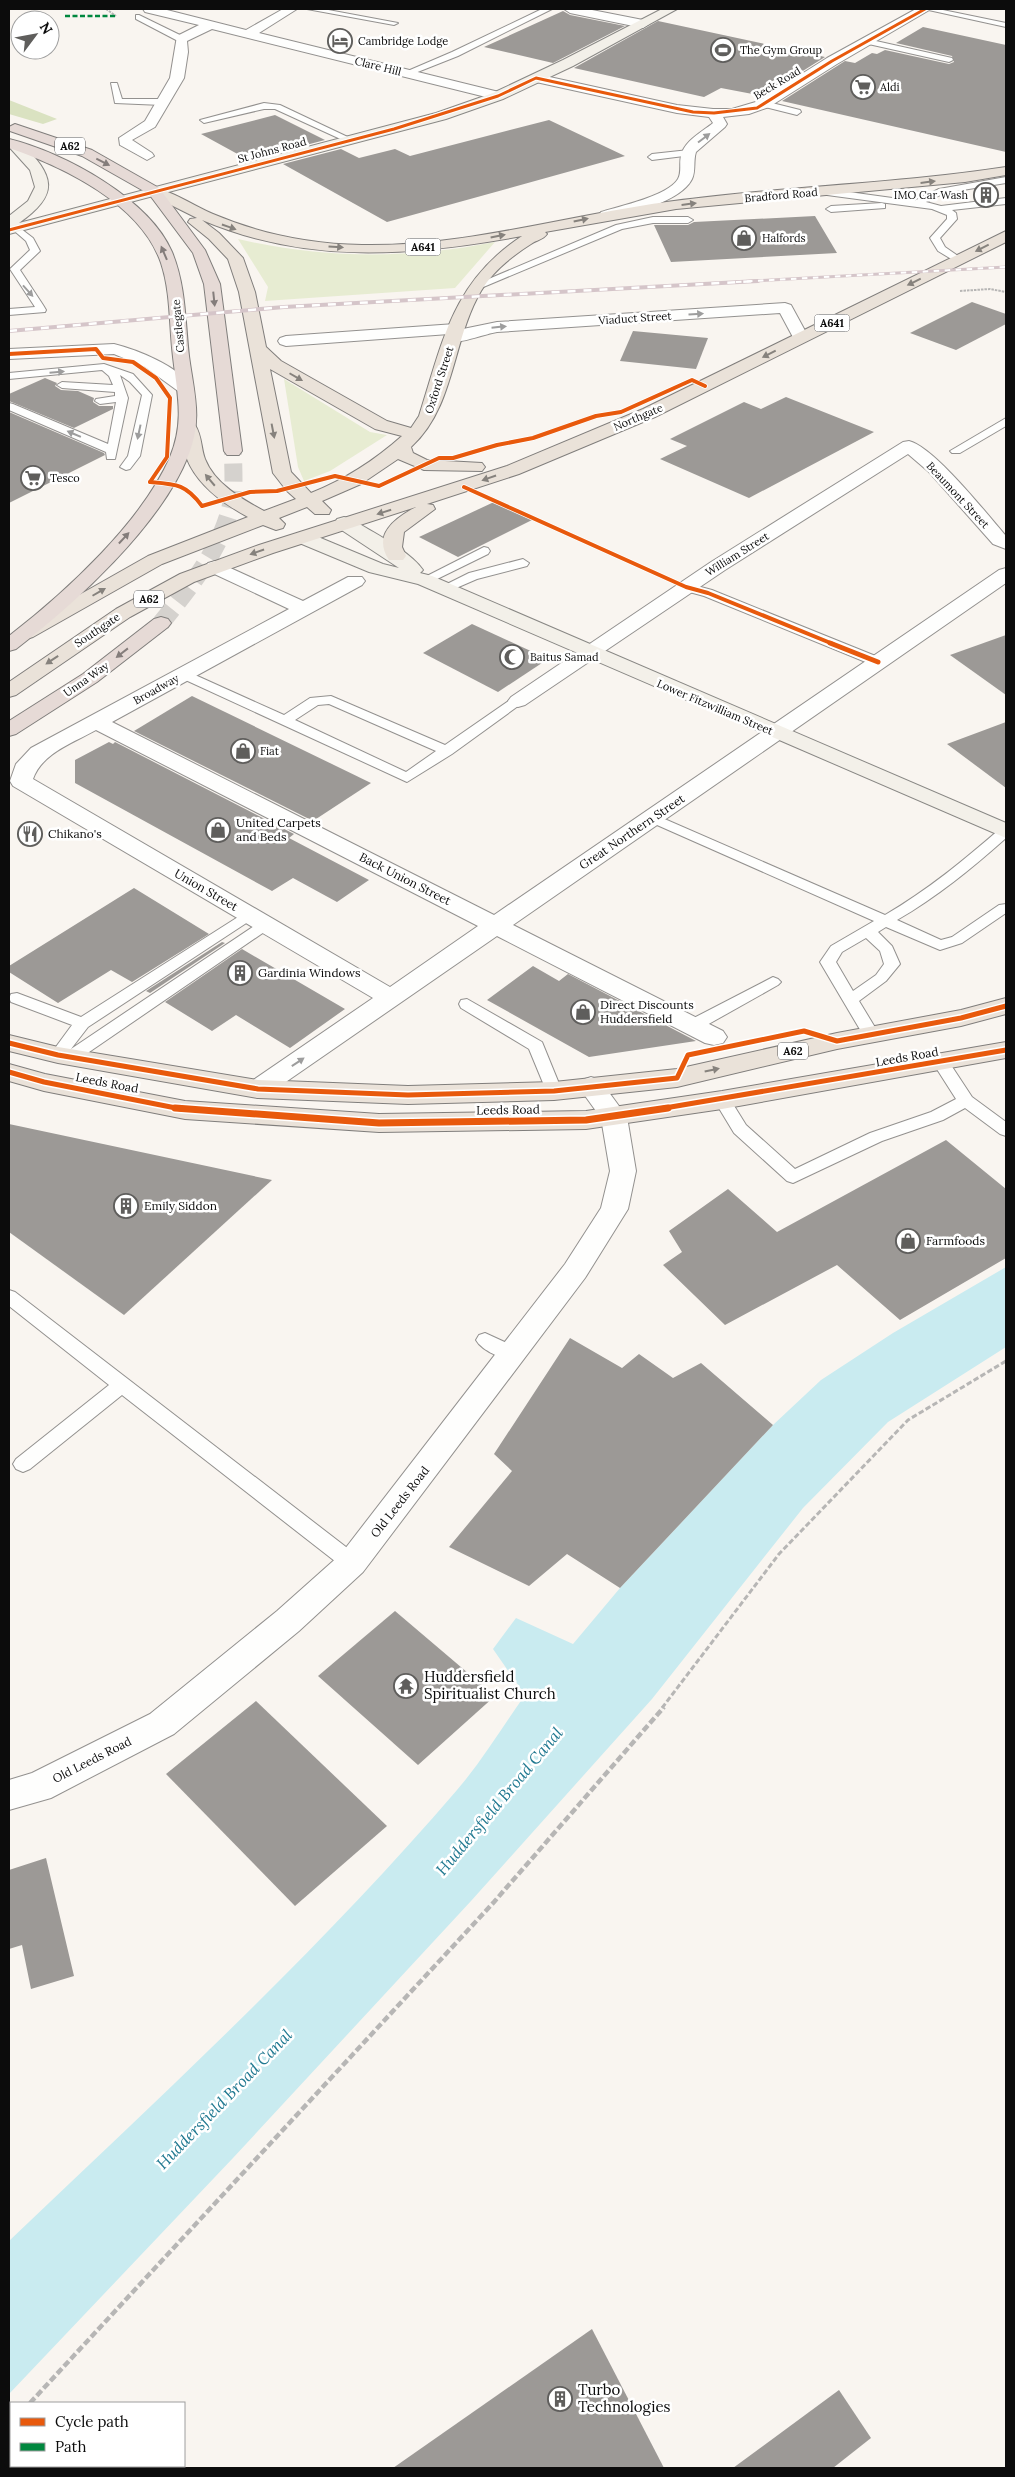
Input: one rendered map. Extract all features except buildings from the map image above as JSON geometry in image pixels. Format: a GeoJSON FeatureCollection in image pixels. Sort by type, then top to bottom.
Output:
{"type":"FeatureCollection","features":[{"type":"Feature","properties":{"kind":"highway","name":"A62"},"geometry":{"type":"LineString","coordinates":[[9,126],[87,153],[122,171],[154,191],[200,253],[212,284],[233,451]]}},
{"type":"Feature","properties":{"kind":"highway","name":"Castlegate"},"geometry":{"type":"LineString","coordinates":[[12,145],[71,170],[140,216],[157,237],[170,268],[176,300],[189,429]]}},
{"type":"Feature","properties":{"kind":"highway","name":"A62"},"geometry":{"type":"LineString","coordinates":[[9,645],[26,633],[92,573],[138,523],[164,483],[179,455],[189,429]]}},
{"type":"Feature","properties":{"kind":"highway","name":"Unna Way"},"geometry":{"type":"LineString","coordinates":[[9,730],[90,678],[161,623]]}},
{"type":"Feature","properties":{"kind":"main road","name":"Bradford Road"},"geometry":{"type":"LineString","coordinates":[[557,225],[606,215],[703,202],[911,184],[1006,171]]}},
{"type":"Feature","properties":{"kind":"main road","name":"A641"},"geometry":{"type":"LineString","coordinates":[[154,191],[196,213],[230,227],[304,245],[353,248],[414,248],[468,242],[557,225]]}},
{"type":"Feature","properties":{"kind":"main road","name":"A62"},"geometry":{"type":"LineString","coordinates":[[154,191],[214,236],[235,258],[247,292],[282,473],[308,500],[344,523]]}},
{"type":"Feature","properties":{"kind":"main road","name":"Oxford Street"},"geometry":{"type":"LineString","coordinates":[[264,518],[355,480],[387,459],[408,440],[428,416],[454,334],[477,286],[495,264],[526,240],[557,225]]}},
{"type":"Feature","properties":{"kind":"main road","name":"A641"},"geometry":{"type":"LineString","coordinates":[[958,260],[1006,236]]}},
{"type":"Feature","properties":{"kind":"main road","name":"Northgate"},"geometry":{"type":"LineString","coordinates":[[304,538],[344,523],[464,487],[513,470],[648,413],[958,260]]}},
{"type":"Feature","properties":{"kind":"main road"},"geometry":{"type":"LineString","coordinates":[[257,348],[275,365],[408,440]]}},
{"type":"Feature","properties":{"kind":"main road","name":"A641"},"geometry":{"type":"LineString","coordinates":[[264,518],[325,512],[384,497],[516,453],[612,428]]}},
{"type":"Feature","properties":{"kind":"main road","name":"Castlegate"},"geometry":{"type":"LineString","coordinates":[[189,429],[197,461],[208,478],[229,499],[304,538]]}},
{"type":"Feature","properties":{"kind":"main road","name":"A641"},"geometry":{"type":"LineString","coordinates":[[408,440],[405,456],[424,466],[476,467]]}},
{"type":"Feature","properties":{"kind":"main road"},"geometry":{"type":"LineString","coordinates":[[396,556],[392,541],[396,528],[401,523],[464,487]]}},
{"type":"Feature","properties":{"kind":"main road","name":"A62"},"geometry":{"type":"LineString","coordinates":[[26,633],[155,560],[264,518]]}},
{"type":"Feature","properties":{"kind":"main road","name":"Southgate"},"geometry":{"type":"LineString","coordinates":[[9,691],[122,613],[188,578],[215,567],[304,538]]}},
{"type":"Feature","properties":{"kind":"main road","name":"Leeds Road"},"geometry":{"type":"LineString","coordinates":[[9,1043],[64,1056],[258,1089],[408,1095],[554,1091],[676,1078],[871,1034],[961,1018],[1006,1006]]}},
{"type":"Feature","properties":{"kind":"main road","name":"Leeds Road"},"geometry":{"type":"LineString","coordinates":[[9,1072],[44,1082],[195,1111],[379,1123],[586,1120],[722,1100],[941,1063],[1006,1050]]}},
{"type":"Feature","properties":{"kind":"street","name":"Clare Hill"},"geometry":{"type":"LineString","coordinates":[[149,9],[498,96]]}},
{"type":"Feature","properties":{"kind":"street"},"geometry":{"type":"LineString","coordinates":[[248,34],[291,9]]}},
{"type":"Feature","properties":{"kind":"street"},"geometry":{"type":"LineString","coordinates":[[570,9],[643,24]]}},
{"type":"Feature","properties":{"kind":"street","name":"St Johns Road"},"geometry":{"type":"LineString","coordinates":[[11,227],[441,116],[498,96],[671,9]]}},
{"type":"Feature","properties":{"kind":"street","name":"Beck Road"},"geometry":{"type":"LineString","coordinates":[[536,78],[692,112],[739,112],[757,108],[867,41],[926,9]]}},
{"type":"Feature","properties":{"kind":"street"},"geometry":{"type":"LineString","coordinates":[[147,156],[125,142],[126,138],[150,124],[177,78],[182,52],[181,39],[210,24]]}},
{"type":"Feature","properties":{"kind":"street"},"geometry":{"type":"LineString","coordinates":[[606,215],[662,196],[683,182],[688,170],[689,153],[698,140],[720,124],[714,113]]}},
{"type":"Feature","properties":{"kind":"street"},"geometry":{"type":"LineString","coordinates":[[11,227],[42,196],[44,182],[38,168],[12,145]]}},
{"type":"Feature","properties":{"kind":"street","name":"Viaduct Street"},"geometry":{"type":"LineString","coordinates":[[286,341],[454,334],[497,327],[785,308],[801,338]]}},
{"type":"Feature","properties":{"kind":"street"},"geometry":{"type":"LineString","coordinates":[[9,354],[114,349],[132,353],[146,360],[184,387]]}},
{"type":"Feature","properties":{"kind":"street","name":"Beaumont Street"},"geometry":{"type":"LineString","coordinates":[[909,446],[935,468],[1000,540],[1006,543]]}},
{"type":"Feature","properties":{"kind":"street","name":"William Street"},"geometry":{"type":"LineString","coordinates":[[518,701],[686,587],[909,446]]}},
{"type":"Feature","properties":{"kind":"street","name":"Lower Fitzwilliam Street"},"geometry":{"type":"LineString","coordinates":[[344,523],[396,556],[434,584]]}},
{"type":"Feature","properties":{"kind":"street","name":"Lower Fitzwilliam Street"},"geometry":{"type":"LineString","coordinates":[[304,538],[376,568],[434,584],[775,733],[1006,831]]}},
{"type":"Feature","properties":{"kind":"street"},"geometry":{"type":"LineString","coordinates":[[215,567],[304,609]]}},
{"type":"Feature","properties":{"kind":"street","name":"Great Northern Street"},"geometry":{"type":"LineString","coordinates":[[258,1089],[1006,574]]}},
{"type":"Feature","properties":{"kind":"street","name":"Broadway"},"geometry":{"type":"LineString","coordinates":[[21,781],[27,764],[39,753],[355,582]]}},
{"type":"Feature","properties":{"kind":"street","name":"Back Union Street"},"geometry":{"type":"LineString","coordinates":[[96,722],[714,1036]]}},
{"type":"Feature","properties":{"kind":"street","name":"Union Street"},"geometry":{"type":"LineString","coordinates":[[21,781],[391,998]]}},
{"type":"Feature","properties":{"kind":"street","name":"Old Leeds Road"},"geometry":{"type":"LineString","coordinates":[[9,1795],[39,1787],[162,1724],[288,1621],[352,1563],[575,1271],[614,1209],[623,1171],[614,1117],[591,1086]]}},
{"type":"Feature","properties":{"kind":"lane"},"geometry":{"type":"LineString","coordinates":[[311,9],[394,23]]}},
{"type":"Feature","properties":{"kind":"lane"},"geometry":{"type":"LineString","coordinates":[[407,73],[455,54],[548,9]]}},
{"type":"Feature","properties":{"kind":"lane"},"geometry":{"type":"LineString","coordinates":[[926,9],[1006,25]]}},
{"type":"Feature","properties":{"kind":"lane"},"geometry":{"type":"LineString","coordinates":[[139,17],[181,39]]}},
{"type":"Feature","properties":{"kind":"lane"},"geometry":{"type":"LineString","coordinates":[[867,41],[949,60]]}},
{"type":"Feature","properties":{"kind":"lane"},"geometry":{"type":"LineString","coordinates":[[114,85],[118,101],[162,102]]}},
{"type":"Feature","properties":{"kind":"lane"},"geometry":{"type":"LineString","coordinates":[[764,104],[797,112]]}},
{"type":"Feature","properties":{"kind":"lane"},"geometry":{"type":"LineString","coordinates":[[204,120],[264,106],[277,107],[350,140]]}},
{"type":"Feature","properties":{"kind":"lane"},"geometry":{"type":"LineString","coordinates":[[652,157],[689,153]]}},
{"type":"Feature","properties":{"kind":"lane"},"geometry":{"type":"LineString","coordinates":[[831,209],[918,203],[942,191],[980,186],[1006,180]]}},
{"type":"Feature","properties":{"kind":"lane"},"geometry":{"type":"LineString","coordinates":[[827,192],[918,203],[943,208],[1006,201]]}},
{"type":"Feature","properties":{"kind":"lane"},"geometry":{"type":"LineString","coordinates":[[935,195],[969,198]]}},
{"type":"Feature","properties":{"kind":"lane"},"geometry":{"type":"LineString","coordinates":[[943,208],[952,213],[952,219],[935,238],[942,249],[958,260]]}},
{"type":"Feature","properties":{"kind":"lane"},"geometry":{"type":"LineString","coordinates":[[937,220],[952,219]]}},
{"type":"Feature","properties":{"kind":"lane"},"geometry":{"type":"LineString","coordinates":[[477,286],[540,258],[619,227],[653,220],[688,220]]}},
{"type":"Feature","properties":{"kind":"lane"},"geometry":{"type":"LineString","coordinates":[[9,312],[41,310],[36,299],[20,282],[15,269],[35,251],[30,240],[11,227]]}},
{"type":"Feature","properties":{"kind":"lane"},"geometry":{"type":"LineString","coordinates":[[9,376],[104,367],[126,374],[141,386],[147,395],[134,456],[126,467]]}},
{"type":"Feature","properties":{"kind":"lane"},"geometry":{"type":"LineString","coordinates":[[10,406],[112,453],[122,393],[113,373],[104,367]]}},
{"type":"Feature","properties":{"kind":"lane"},"geometry":{"type":"LineString","coordinates":[[62,384],[122,393]]}},
{"type":"Feature","properties":{"kind":"lane"},"geometry":{"type":"LineString","coordinates":[[100,400],[122,393]]}},
{"type":"Feature","properties":{"kind":"lane"},"geometry":{"type":"LineString","coordinates":[[10,406],[30,399]]}},
{"type":"Feature","properties":{"kind":"lane"},"geometry":{"type":"LineString","coordinates":[[51,424],[69,415]]}},
{"type":"Feature","properties":{"kind":"lane"},"geometry":{"type":"LineString","coordinates":[[956,451],[1006,421]]}},
{"type":"Feature","properties":{"kind":"lane"},"geometry":{"type":"LineString","coordinates":[[434,584],[484,550]]}},
{"type":"Feature","properties":{"kind":"lane"},"geometry":{"type":"LineString","coordinates":[[434,584],[523,563]]}},
{"type":"Feature","properties":{"kind":"lane"},"geometry":{"type":"LineString","coordinates":[[686,587],[708,593],[878,662]]}},
{"type":"Feature","properties":{"kind":"lane"},"geometry":{"type":"LineString","coordinates":[[184,674],[407,778],[518,701]]}},
{"type":"Feature","properties":{"kind":"lane"},"geometry":{"type":"LineString","coordinates":[[285,720],[315,701],[331,700],[446,751]]}},
{"type":"Feature","properties":{"kind":"lane"},"geometry":{"type":"LineString","coordinates":[[653,818],[940,944],[949,944],[1004,908]]}},
{"type":"Feature","properties":{"kind":"lane"},"geometry":{"type":"LineString","coordinates":[[871,1034],[834,976],[828,962],[836,949],[920,901],[957,874],[1006,831]]}},
{"type":"Feature","properties":{"kind":"lane"},"geometry":{"type":"LineString","coordinates":[[64,1056],[82,1023],[257,920]]}},
{"type":"Feature","properties":{"kind":"lane"},"geometry":{"type":"LineString","coordinates":[[64,1056],[257,920]]}},
{"type":"Feature","properties":{"kind":"lane"},"geometry":{"type":"LineString","coordinates":[[851,1000],[881,978],[892,964],[892,955],[867,931]]}},
{"type":"Feature","properties":{"kind":"lane"},"geometry":{"type":"LineString","coordinates":[[692,1026],[772,982]]}},
{"type":"Feature","properties":{"kind":"lane"},"geometry":{"type":"LineString","coordinates":[[17,998],[82,1023]]}},
{"type":"Feature","properties":{"kind":"lane"},"geometry":{"type":"LineString","coordinates":[[467,1004],[536,1046],[554,1091]]}},
{"type":"Feature","properties":{"kind":"lane"},"geometry":{"type":"LineString","coordinates":[[941,1063],[966,1101],[1006,1130]]}},
{"type":"Feature","properties":{"kind":"lane"},"geometry":{"type":"LineString","coordinates":[[722,1100],[740,1129],[793,1177],[876,1136],[937,1116],[966,1101]]}},
{"type":"Feature","properties":{"kind":"lane"},"geometry":{"type":"LineString","coordinates":[[9,1297],[352,1563]]}},
{"type":"Feature","properties":{"kind":"lane"},"geometry":{"type":"LineString","coordinates":[[485,1340],[513,1354]]}},
{"type":"Feature","properties":{"kind":"lane"},"geometry":{"type":"LineString","coordinates":[[23,1464],[122,1385]]}},
{"type":"Feature","properties":{"kind":"path"},"geometry":{"type":"LineString","coordinates":[[464,487],[686,587]]}},
{"type":"Feature","properties":{"kind":"path"},"geometry":{"type":"LineString","coordinates":[[31,2402],[494,1902],[670,1698],[779,1554],[908,1420],[1006,1361]]}},
{"type":"Feature","properties":{"kind":"green space"},"geometry":{"type":"Polygon","coordinates":[[[9,100],[57,119],[43,124],[9,114],[9,100]]]}},
{"type":"Feature","properties":{"kind":"green space"},"geometry":{"type":"Polygon","coordinates":[[[238,239],[302,250],[366,254],[431,252],[495,242],[455,288],[265,301],[268,287],[238,239]]]}},
{"type":"Feature","properties":{"kind":"green space"},"geometry":{"type":"Polygon","coordinates":[[[284,379],[370,432],[387,435],[330,471],[304,481],[298,467],[284,379]]]}},
{"type":"Feature","properties":{"kind":"water","name":"Huddersfield Broad Canal"},"geometry":{"type":"Polygon","coordinates":[[[1006,1267],[1006,1347],[888,1422],[803,1508],[652,1699],[471,1901],[233,2158],[9,2394],[9,2241],[182,2077],[295,1965],[404,1850],[466,1779],[525,1695],[493,1649],[516,1618],[573,1644],[620,1588],[773,1425],[821,1380],[893,1333],[1006,1267]]]}},
{"type":"Feature","properties":{"kind":"tunnel"},"geometry":{"type":"LineString","coordinates":[[161,623],[203,568],[220,538],[231,505],[234,478],[233,451]]}},
{"type":"Feature","properties":{"kind":"railway"},"geometry":{"type":"LineString","coordinates":[[736,282],[1006,267]]}},
{"type":"Feature","properties":{"kind":"railway"},"geometry":{"type":"LineString","coordinates":[[9,331],[284,307],[758,281]]}},
{"type":"Feature","properties":{"kind":"marked path"},"geometry":{"type":"LineString","coordinates":[[65,16],[116,16]]}},
{"type":"Feature","properties":{"kind":"cycle path"},"geometry":{"type":"LineString","coordinates":[[9,230],[394,129],[498,96],[536,78],[693,112],[714,113],[757,108],[832,61],[925,9]]}},
{"type":"Feature","properties":{"kind":"cycle path"},"geometry":{"type":"LineString","coordinates":[[9,354],[96,349],[103,358],[133,362],[156,378],[170,398],[167,457],[150,482]]}},
{"type":"Feature","properties":{"kind":"cycle path"},"geometry":{"type":"LineString","coordinates":[[150,482],[180,485],[191,492],[202,506],[250,492],[277,491],[335,476],[379,486],[439,458],[453,458],[497,445],[533,438],[596,416],[621,412],[692,380],[705,386]]}},
{"type":"Feature","properties":{"kind":"cycle path"},"geometry":{"type":"LineString","coordinates":[[464,487],[686,587],[708,593],[878,662]]}},
{"type":"Feature","properties":{"kind":"cycle path"},"geometry":{"type":"LineString","coordinates":[[9,1043],[58,1055],[258,1089],[408,1095],[554,1091],[677,1078],[688,1055],[804,1031],[837,1041],[961,1018],[1006,1006]]}},
{"type":"Feature","properties":{"kind":"cycle path"},"geometry":{"type":"LineString","coordinates":[[9,1072],[44,1082],[185,1110],[379,1123],[586,1120],[722,1100],[1006,1050]]}},
{"type":"Feature","properties":{"kind":"place","name":"Cambridge Lodge"},"geometry":{"type":"Point","coordinates":[340,41]}},
{"type":"Feature","properties":{"kind":"place","name":"The Gym Group"},"geometry":{"type":"Point","coordinates":[723,50]}},
{"type":"Feature","properties":{"kind":"place","name":"Aldi"},"geometry":{"type":"Point","coordinates":[863,87]}},
{"type":"Feature","properties":{"kind":"place","name":"IMO Car Wash"},"geometry":{"type":"Point","coordinates":[986,195]}},
{"type":"Feature","properties":{"kind":"place","name":"Halfords"},"geometry":{"type":"Point","coordinates":[744,238]}},
{"type":"Feature","properties":{"kind":"place","name":"Tesco"},"geometry":{"type":"Point","coordinates":[33,478]}},
{"type":"Feature","properties":{"kind":"place","name":"Baitus Samad"},"geometry":{"type":"Point","coordinates":[512,657]}},
{"type":"Feature","properties":{"kind":"place","name":"Fiat"},"geometry":{"type":"Point","coordinates":[243,751]}},
{"type":"Feature","properties":{"kind":"place","name":"United Carpets and Beds"},"geometry":{"type":"Point","coordinates":[218,830]}},
{"type":"Feature","properties":{"kind":"place","name":"Chikano's"},"geometry":{"type":"Point","coordinates":[30,834]}},
{"type":"Feature","properties":{"kind":"place","name":"Gardinia Windows"},"geometry":{"type":"Point","coordinates":[240,973]}},
{"type":"Feature","properties":{"kind":"place","name":"Direct Discounts Huddersfield"},"geometry":{"type":"Point","coordinates":[583,1012]}},
{"type":"Feature","properties":{"kind":"place","name":"Emily Siddon"},"geometry":{"type":"Point","coordinates":[126,1206]}},
{"type":"Feature","properties":{"kind":"place","name":"Farmfoods"},"geometry":{"type":"Point","coordinates":[908,1241]}},
{"type":"Feature","properties":{"kind":"place","name":"Huddersfield Spiritualist Church"},"geometry":{"type":"Point","coordinates":[406,1686]}},
{"type":"Feature","properties":{"kind":"place","name":"Turbo Technologies"},"geometry":{"type":"Point","coordinates":[560,2399]}}]}
